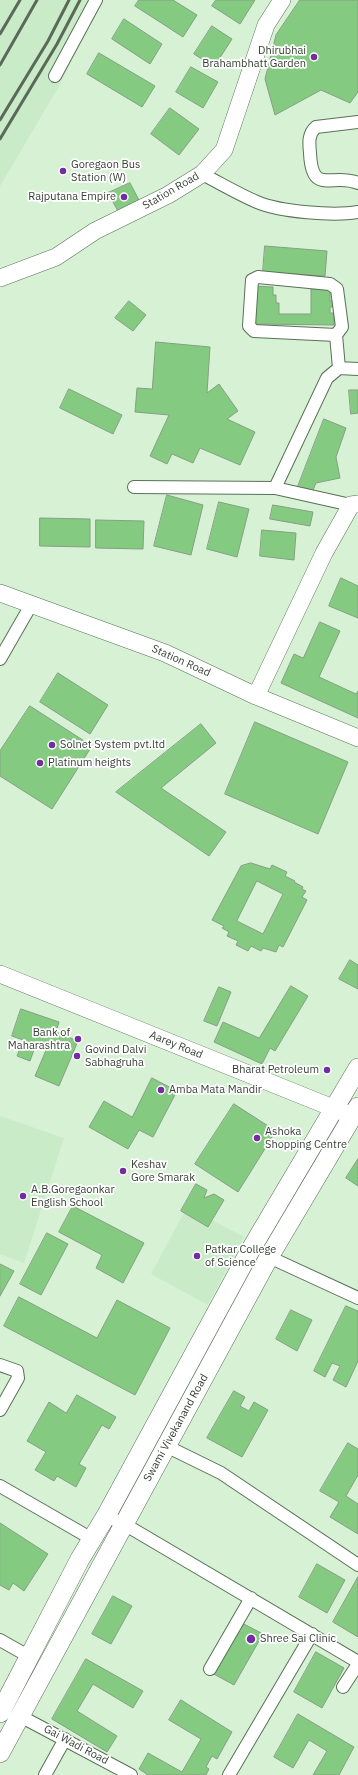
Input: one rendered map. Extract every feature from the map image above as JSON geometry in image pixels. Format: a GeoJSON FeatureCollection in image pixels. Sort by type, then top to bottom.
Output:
{"type":"FeatureCollection","features":[{"type":"Feature","properties":{"kind":"main road","name":"Swami Vivekanand Road"},"geometry":{"type":"LineString","coordinates":[[0,1713],[80,1559],[106,1516],[251,1249],[358,1068]]}},
{"type":"Feature","properties":{"kind":"main road","name":"Swami Vivekanand Road"},"geometry":{"type":"LineString","coordinates":[[0,1753],[269,1256],[355,1112]]}},
{"type":"Feature","properties":{"kind":"street"},"geometry":{"type":"LineString","coordinates":[[55,76],[96,0]]}},
{"type":"Feature","properties":{"kind":"street","name":"Station Road"},"geometry":{"type":"LineString","coordinates":[[0,278],[56,257],[95,231],[168,195],[202,174],[224,150],[266,25],[282,0]]}},
{"type":"Feature","properties":{"kind":"street"},"geometry":{"type":"LineString","coordinates":[[358,122],[316,127],[312,131],[309,141],[310,168],[313,174],[321,180],[354,181],[358,183]]}},
{"type":"Feature","properties":{"kind":"street"},"geometry":{"type":"LineString","coordinates":[[202,174],[258,202],[275,208],[343,215],[358,212]]}},
{"type":"Feature","properties":{"kind":"street"},"geometry":{"type":"LineString","coordinates":[[336,335],[254,331],[249,326],[252,280],[258,277],[330,284],[337,289],[342,327],[336,335],[340,368]]}},
{"type":"Feature","properties":{"kind":"street"},"geometry":{"type":"LineString","coordinates":[[276,488],[327,378],[340,368],[358,369]]}},
{"type":"Feature","properties":{"kind":"street"},"geometry":{"type":"LineString","coordinates":[[134,487],[276,488],[355,505],[324,553],[256,696]]}},
{"type":"Feature","properties":{"kind":"street","name":"Station Road"},"geometry":{"type":"LineString","coordinates":[[0,593],[165,653],[256,696],[358,738]]}},
{"type":"Feature","properties":{"kind":"street"},"geometry":{"type":"LineString","coordinates":[[0,658],[30,605]]}},
{"type":"Feature","properties":{"kind":"street","name":"Aarey Road"},"geometry":{"type":"LineString","coordinates":[[0,974],[335,1109],[355,1112]]}},
{"type":"Feature","properties":{"kind":"street"},"geometry":{"type":"LineString","coordinates":[[269,1256],[358,1298]]}},
{"type":"Feature","properties":{"kind":"street"},"geometry":{"type":"LineString","coordinates":[[0,1410],[18,1378],[17,1371],[1,1369]]}},
{"type":"Feature","properties":{"kind":"street"},"geometry":{"type":"LineString","coordinates":[[166,1446],[221,1473],[358,1565]]}},
{"type":"Feature","properties":{"kind":"street"},"geometry":{"type":"LineString","coordinates":[[0,1486],[92,1539]]}},
{"type":"Feature","properties":{"kind":"street"},"geometry":{"type":"LineString","coordinates":[[106,1516],[124,1524],[312,1634],[358,1663],[343,1687]]}},
{"type":"Feature","properties":{"kind":"street"},"geometry":{"type":"LineString","coordinates":[[210,1669],[250,1598]]}},
{"type":"Feature","properties":{"kind":"street"},"geometry":{"type":"LineString","coordinates":[[229,1775],[312,1634]]}},
{"type":"Feature","properties":{"kind":"street"},"geometry":{"type":"LineString","coordinates":[[0,1640],[30,1657]]}},
{"type":"Feature","properties":{"kind":"street","name":"Gai Wadi Road"},"geometry":{"type":"LineString","coordinates":[[20,1716],[131,1775]]}},
{"type":"Feature","properties":{"kind":"street"},"geometry":{"type":"LineString","coordinates":[[45,1775],[65,1739]]}},
{"type":"Feature","properties":{"kind":"shaded area"},"geometry":{"type":"Polygon","coordinates":[[[0,0],[102,0],[58,88],[0,186],[0,0]]]}},
{"type":"Feature","properties":{"kind":"shaded area","name":"A.B.Goregaonkar English School"},"geometry":{"type":"Polygon","coordinates":[[[0,1116],[64,1138],[24,1263],[0,1254],[0,1116]]]}},
{"type":"Feature","properties":{"kind":"shaded area","name":"Patkar College of Science"},"geometry":{"type":"Polygon","coordinates":[[[187,1207],[244,1237],[208,1305],[151,1274],[187,1207]]]}},
{"type":"Feature","properties":{"kind":"building"},"geometry":{"type":"Polygon","coordinates":[[[139,0],[173,0],[197,15],[183,37],[135,6],[139,0]]]}},
{"type":"Feature","properties":{"kind":"building"},"geometry":{"type":"Polygon","coordinates":[[[216,0],[255,0],[240,24],[212,6],[216,0]]]}},
{"type":"Feature","properties":{"kind":"building","name":"Dhirubhai Brahambhatt Garden"},"geometry":{"type":"Polygon","coordinates":[[[300,0],[358,0],[358,92],[350,103],[321,90],[275,115],[265,79],[276,35],[300,0]]]}},
{"type":"Feature","properties":{"kind":"building"},"geometry":{"type":"Polygon","coordinates":[[[124,19],[162,44],[150,64],[112,39],[124,19]]]}},
{"type":"Feature","properties":{"kind":"building"},"geometry":{"type":"Polygon","coordinates":[[[212,26],[232,39],[214,67],[194,54],[212,26]]]}},
{"type":"Feature","properties":{"kind":"building"},"geometry":{"type":"Polygon","coordinates":[[[99,53],[155,86],[142,107],[87,74],[99,53]]]}},
{"type":"Feature","properties":{"kind":"building"},"geometry":{"type":"Polygon","coordinates":[[[191,67],[218,82],[203,108],[176,92],[191,67]]]}},
{"type":"Feature","properties":{"kind":"building"},"geometry":{"type":"Polygon","coordinates":[[[170,108],[199,129],[179,155],[151,134],[170,108]]]}},
{"type":"Feature","properties":{"kind":"building","name":"Rajputana Empire"},"geometry":{"type":"Polygon","coordinates":[[[130,183],[140,202],[119,213],[108,193],[130,183]]]}},
{"type":"Feature","properties":{"kind":"building"},"geometry":{"type":"Polygon","coordinates":[[[265,246],[327,251],[325,276],[263,272],[265,246]]]}},
{"type":"Feature","properties":{"kind":"building"},"geometry":{"type":"Polygon","coordinates":[[[254,286],[273,287],[273,295],[276,295],[276,303],[279,303],[279,314],[311,314],[311,289],[330,289],[330,301],[334,301],[334,307],[330,307],[330,313],[334,313],[334,325],[254,324],[254,286]]]}},
{"type":"Feature","properties":{"kind":"building"},"geometry":{"type":"Polygon","coordinates":[[[129,301],[146,315],[133,331],[115,318],[129,301]]]}},
{"type":"Feature","properties":{"kind":"building"},"geometry":{"type":"Polygon","coordinates":[[[156,342],[210,347],[207,393],[219,384],[238,411],[227,419],[255,432],[240,465],[200,448],[193,463],[172,454],[167,464],[150,456],[169,415],[135,412],[137,388],[152,389],[156,342]]]}},
{"type":"Feature","properties":{"kind":"building"},"geometry":{"type":"Polygon","coordinates":[[[69,389],[122,415],[113,434],[60,408],[69,389]]]}},
{"type":"Feature","properties":{"kind":"building"},"geometry":{"type":"Polygon","coordinates":[[[349,390],[358,390],[358,413],[351,414],[349,390]]]}},
{"type":"Feature","properties":{"kind":"building"},"geometry":{"type":"Polygon","coordinates":[[[324,419],[346,428],[336,457],[340,478],[316,483],[311,495],[297,489],[324,419]]]}},
{"type":"Feature","properties":{"kind":"building"},"geometry":{"type":"Polygon","coordinates":[[[167,495],[203,505],[191,555],[154,546],[167,495]]]}},
{"type":"Feature","properties":{"kind":"building"},"geometry":{"type":"Polygon","coordinates":[[[219,502],[249,509],[237,557],[207,549],[219,502]]]}},
{"type":"Feature","properties":{"kind":"building"},"geometry":{"type":"Polygon","coordinates":[[[273,505],[313,512],[310,526],[270,519],[273,505]]]}},
{"type":"Feature","properties":{"kind":"building"},"geometry":{"type":"Polygon","coordinates":[[[40,518],[90,519],[90,547],[40,546],[40,518]]]}},
{"type":"Feature","properties":{"kind":"building"},"geometry":{"type":"Polygon","coordinates":[[[96,520],[144,521],[143,549],[96,548],[96,520]]]}},
{"type":"Feature","properties":{"kind":"building"},"geometry":{"type":"Polygon","coordinates":[[[262,530],[296,533],[294,560],[260,556],[262,530]]]}},
{"type":"Feature","properties":{"kind":"building"},"geometry":{"type":"Polygon","coordinates":[[[341,578],[358,586],[358,618],[329,606],[341,578]]]}},
{"type":"Feature","properties":{"kind":"building"},"geometry":{"type":"Polygon","coordinates":[[[320,622],[340,631],[319,677],[356,694],[358,691],[358,718],[281,683],[294,654],[303,658],[320,622]]]}},
{"type":"Feature","properties":{"kind":"building"},"geometry":{"type":"Polygon","coordinates":[[[58,673],[108,705],[90,734],[40,702],[58,673]]]}},
{"type":"Feature","properties":{"kind":"building","name":"Platinum heights"},"geometry":{"type":"Polygon","coordinates":[[[30,706],[92,746],[52,809],[0,776],[0,751],[30,706]]]}},
{"type":"Feature","properties":{"kind":"building"},"geometry":{"type":"Polygon","coordinates":[[[255,722],[348,762],[318,834],[225,794],[255,722]]]}},
{"type":"Feature","properties":{"kind":"building"},"geometry":{"type":"Polygon","coordinates":[[[201,724],[216,743],[161,788],[226,832],[209,856],[116,792],[201,724]]]}},
{"type":"Feature","properties":{"kind":"building"},"geometry":{"type":"Polygon","coordinates":[[[251,863],[270,869],[272,865],[287,872],[285,876],[295,881],[294,882],[303,887],[302,889],[306,891],[302,897],[307,900],[283,947],[279,945],[276,952],[263,948],[261,951],[251,946],[248,951],[236,945],[238,941],[227,936],[229,932],[222,928],[224,926],[212,920],[241,866],[251,863]],[[257,881],[237,921],[263,934],[283,894],[257,881]]]}},
{"type":"Feature","properties":{"kind":"building"},"geometry":{"type":"Polygon","coordinates":[[[350,960],[358,965],[358,989],[339,979],[350,960]]]}},
{"type":"Feature","properties":{"kind":"building"},"geometry":{"type":"Polygon","coordinates":[[[291,986],[308,996],[275,1051],[270,1048],[262,1064],[214,1042],[223,1022],[259,1038],[291,986]]]}},
{"type":"Feature","properties":{"kind":"building"},"geometry":{"type":"Polygon","coordinates":[[[219,987],[231,992],[217,1026],[204,1021],[219,987]]]}},
{"type":"Feature","properties":{"kind":"building"},"geometry":{"type":"Polygon","coordinates":[[[21,1009],[59,1022],[56,1032],[78,1041],[59,1086],[35,1076],[47,1048],[36,1044],[30,1061],[17,1056],[23,1040],[12,1036],[21,1009]]]}},
{"type":"Feature","properties":{"kind":"building"},"geometry":{"type":"Polygon","coordinates":[[[152,1078],[177,1091],[153,1137],[139,1130],[128,1149],[89,1127],[104,1101],[132,1117],[152,1078]]]}},
{"type":"Feature","properties":{"kind":"building"},"geometry":{"type":"Polygon","coordinates":[[[234,1104],[276,1131],[238,1192],[195,1164],[234,1104]]]}},
{"type":"Feature","properties":{"kind":"building"},"geometry":{"type":"Polygon","coordinates":[[[358,1159],[358,1186],[346,1178],[358,1159]]]}},
{"type":"Feature","properties":{"kind":"building"},"geometry":{"type":"Polygon","coordinates":[[[196,1184],[207,1190],[204,1198],[214,1194],[224,1200],[208,1227],[181,1211],[196,1184]]]}},
{"type":"Feature","properties":{"kind":"building"},"geometry":{"type":"Polygon","coordinates":[[[73,1206],[144,1243],[123,1283],[96,1268],[102,1255],[59,1232],[73,1206]]]}},
{"type":"Feature","properties":{"kind":"building"},"geometry":{"type":"Polygon","coordinates":[[[47,1233],[68,1244],[41,1295],[20,1284],[47,1233]]]}},
{"type":"Feature","properties":{"kind":"building"},"geometry":{"type":"Polygon","coordinates":[[[0,1264],[14,1271],[0,1296],[0,1264]]]}},
{"type":"Feature","properties":{"kind":"building"},"geometry":{"type":"Polygon","coordinates":[[[19,1297],[97,1338],[117,1300],[170,1328],[135,1395],[4,1326],[19,1297]]]}},
{"type":"Feature","properties":{"kind":"building"},"geometry":{"type":"Polygon","coordinates":[[[346,1306],[358,1311],[358,1361],[346,1387],[333,1380],[340,1366],[332,1363],[325,1377],[314,1371],[346,1306]]]}},
{"type":"Feature","properties":{"kind":"building"},"geometry":{"type":"Polygon","coordinates":[[[291,1310],[312,1320],[297,1351],[276,1339],[291,1310]]]}},
{"type":"Feature","properties":{"kind":"building"},"geometry":{"type":"Polygon","coordinates":[[[234,1391],[245,1397],[240,1406],[249,1411],[254,1402],[268,1410],[242,1457],[207,1438],[234,1391]]]}},
{"type":"Feature","properties":{"kind":"building"},"geometry":{"type":"Polygon","coordinates":[[[77,1395],[116,1417],[109,1429],[102,1425],[79,1464],[86,1468],[76,1487],[57,1476],[54,1481],[35,1470],[46,1452],[27,1441],[49,1402],[66,1413],[77,1395]]]}},
{"type":"Feature","properties":{"kind":"building"},"geometry":{"type":"Polygon","coordinates":[[[348,1443],[358,1449],[358,1475],[346,1496],[358,1504],[358,1534],[330,1517],[339,1502],[320,1491],[348,1443]]]}},
{"type":"Feature","properties":{"kind":"building"},"geometry":{"type":"Polygon","coordinates":[[[0,1523],[48,1554],[24,1591],[13,1583],[9,1590],[0,1585],[0,1523]]]}},
{"type":"Feature","properties":{"kind":"building"},"geometry":{"type":"Polygon","coordinates":[[[317,1564],[345,1580],[327,1613],[299,1597],[317,1564]]]}},
{"type":"Feature","properties":{"kind":"building"},"geometry":{"type":"Polygon","coordinates":[[[358,1577],[358,1637],[333,1622],[358,1577]]]}},
{"type":"Feature","properties":{"kind":"building"},"geometry":{"type":"Polygon","coordinates":[[[113,1596],[132,1606],[111,1644],[92,1634],[113,1596]]]}},
{"type":"Feature","properties":{"kind":"building"},"geometry":{"type":"Polygon","coordinates":[[[240,1622],[263,1634],[234,1685],[212,1673],[240,1622]]]}},
{"type":"Feature","properties":{"kind":"building"},"geometry":{"type":"Polygon","coordinates":[[[316,1652],[344,1668],[322,1708],[294,1692],[316,1652]]]}},
{"type":"Feature","properties":{"kind":"building"},"geometry":{"type":"Polygon","coordinates":[[[86,1659],[143,1691],[133,1708],[93,1684],[77,1711],[117,1736],[107,1752],[52,1719],[86,1659]]]}},
{"type":"Feature","properties":{"kind":"building"},"geometry":{"type":"Polygon","coordinates":[[[181,1700],[232,1732],[217,1759],[212,1756],[206,1767],[209,1769],[206,1775],[148,1775],[139,1769],[148,1753],[182,1772],[201,1739],[169,1720],[181,1700]]]}},
{"type":"Feature","properties":{"kind":"building"},"geometry":{"type":"Polygon","coordinates":[[[298,1714],[354,1747],[339,1775],[313,1775],[327,1751],[309,1740],[293,1768],[274,1757],[298,1714]]]}},
{"type":"Feature","properties":{"kind":"railway"},"geometry":{"type":"LineString","coordinates":[[0,34],[20,0]]}},
{"type":"Feature","properties":{"kind":"railway"},"geometry":{"type":"LineString","coordinates":[[0,65],[37,0]]}},
{"type":"Feature","properties":{"kind":"railway"},"geometry":{"type":"LineString","coordinates":[[0,120],[48,41],[69,0]]}},
{"type":"Feature","properties":{"kind":"railway"},"geometry":{"type":"LineString","coordinates":[[0,139],[57,44],[80,0]]}},
{"type":"Feature","properties":{"kind":"place","name":"Dhirubhai Brahambhatt Garden"},"geometry":{"type":"Point","coordinates":[314,57]}},
{"type":"Feature","properties":{"kind":"place","name":"Goregaon Bus Station (W)"},"geometry":{"type":"Point","coordinates":[63,171]}},
{"type":"Feature","properties":{"kind":"place","name":"Rajputana Empire"},"geometry":{"type":"Point","coordinates":[124,197]}},
{"type":"Feature","properties":{"kind":"place","name":"Solnet System pvt.ltd"},"geometry":{"type":"Point","coordinates":[52,745]}},
{"type":"Feature","properties":{"kind":"place","name":"Platinum heights"},"geometry":{"type":"Point","coordinates":[40,763]}},
{"type":"Feature","properties":{"kind":"place","name":"Bank of Maharashtra"},"geometry":{"type":"Point","coordinates":[78,1039]}},
{"type":"Feature","properties":{"kind":"place","name":"Govind Dalvi Sabhagruha"},"geometry":{"type":"Point","coordinates":[77,1056]}},
{"type":"Feature","properties":{"kind":"place","name":"Bharat Petroleum"},"geometry":{"type":"Point","coordinates":[327,1070]}},
{"type":"Feature","properties":{"kind":"place","name":"Amba Mata Mandir"},"geometry":{"type":"Point","coordinates":[161,1090]}},
{"type":"Feature","properties":{"kind":"place","name":"Ashoka Shopping Centre"},"geometry":{"type":"Point","coordinates":[257,1138]}},
{"type":"Feature","properties":{"kind":"place","name":"Keshav Gore Smarak"},"geometry":{"type":"Point","coordinates":[123,1171]}},
{"type":"Feature","properties":{"kind":"place","name":"A.B.Goregaonkar English School"},"geometry":{"type":"Point","coordinates":[23,1196]}},
{"type":"Feature","properties":{"kind":"place","name":"Patkar College of Science"},"geometry":{"type":"Point","coordinates":[197,1256]}},
{"type":"Feature","properties":{"kind":"place","name":"Shree Sai Clinic"},"geometry":{"type":"Point","coordinates":[251,1639]}}]}
